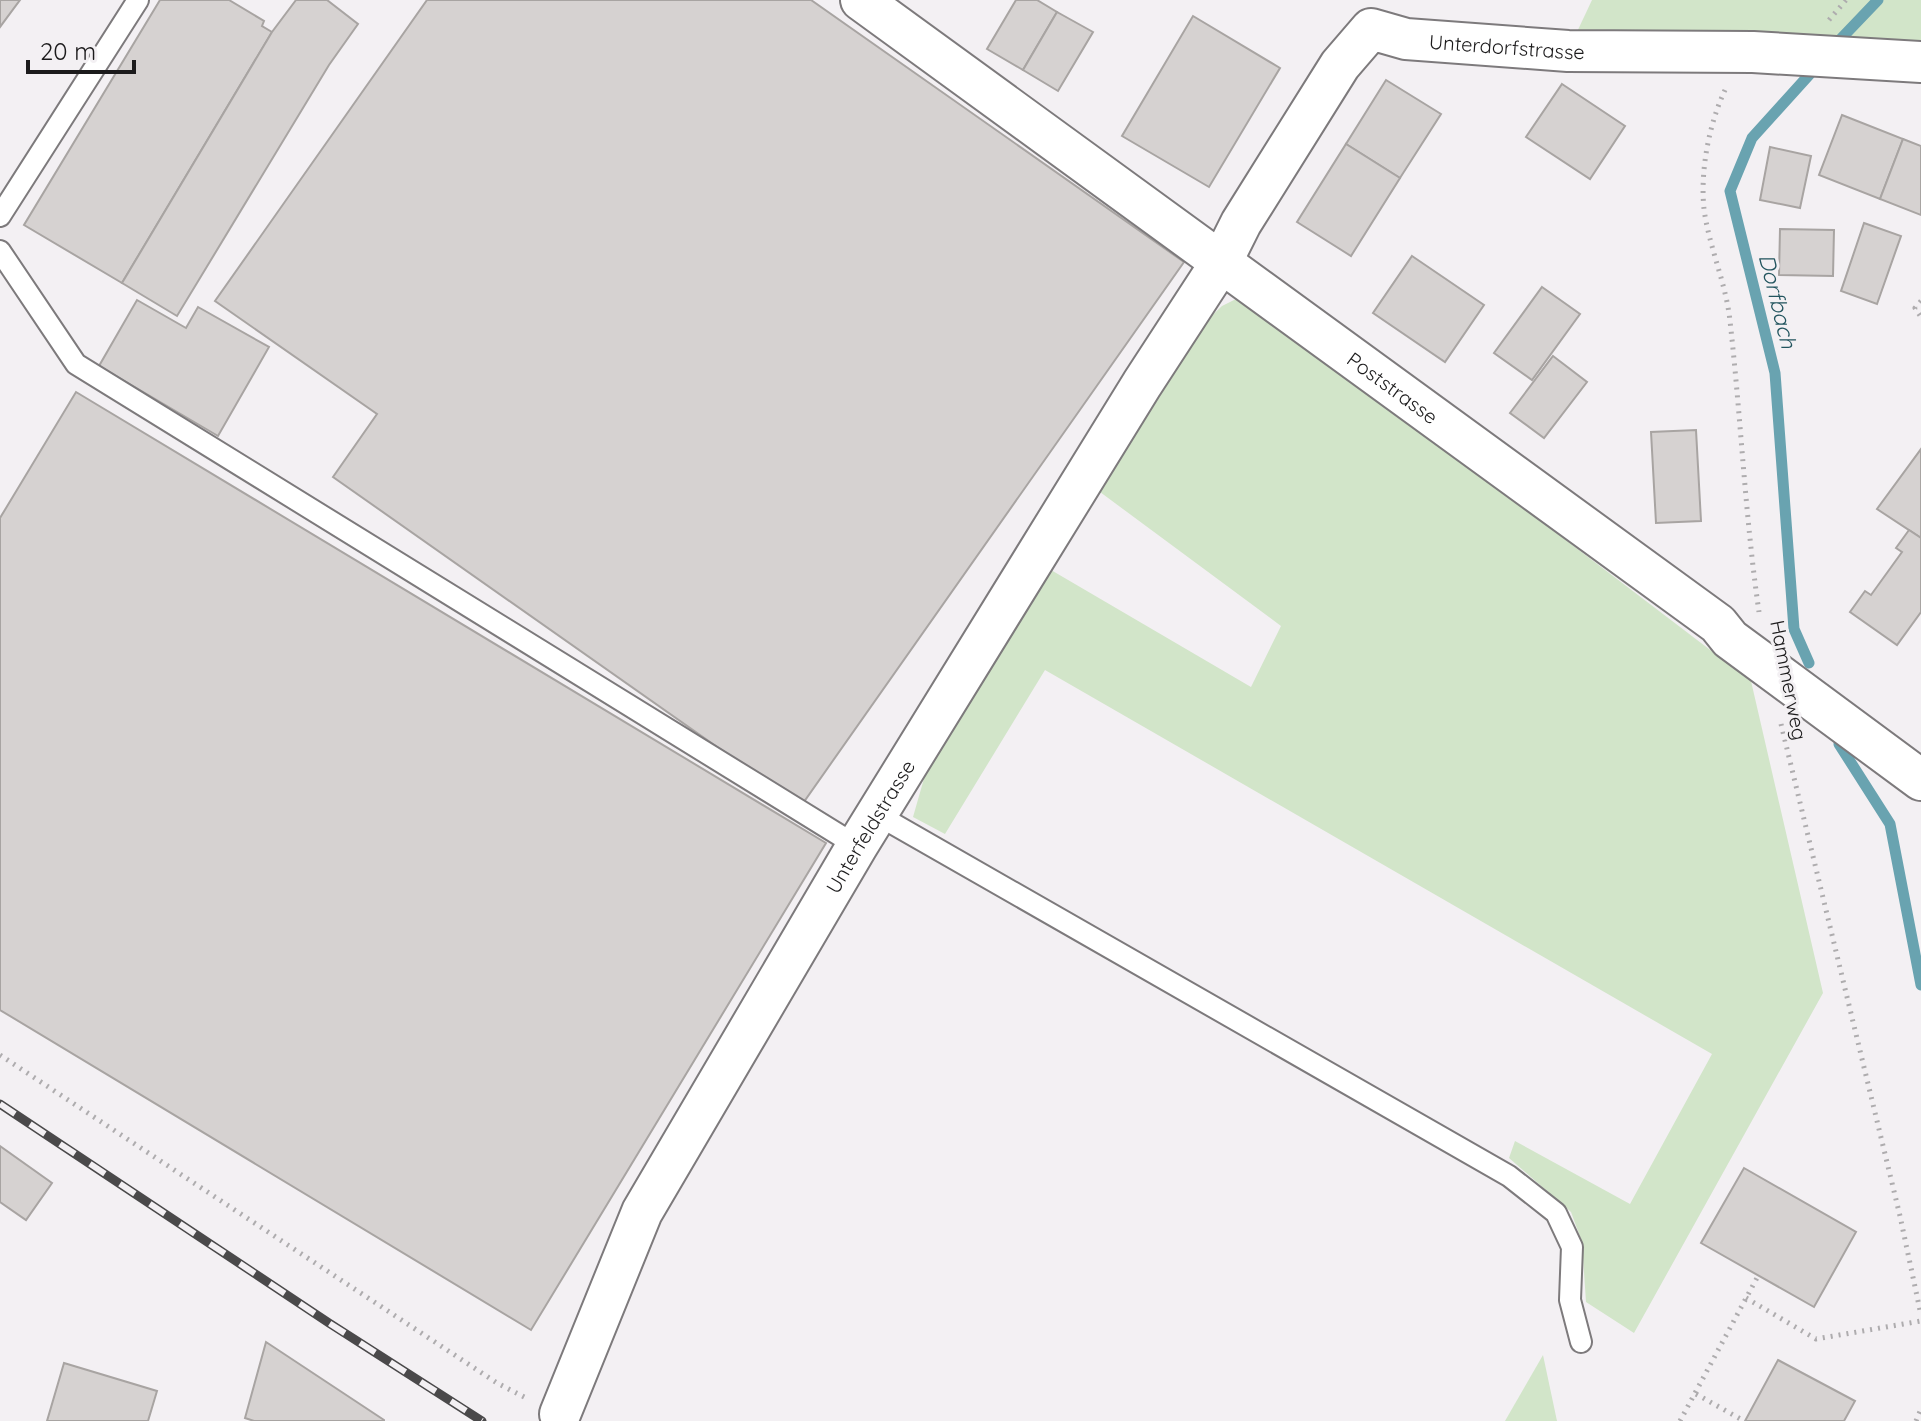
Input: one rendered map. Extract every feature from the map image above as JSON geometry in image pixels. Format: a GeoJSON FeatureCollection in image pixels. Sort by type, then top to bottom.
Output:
{"type":"FeatureCollection","features":[{"type":"Feature","properties":{"kind":"street","name":"Poststrasse"},"geometry":{"type":"LineString","coordinates":[[861,0],[1706,614],[1730,639],[1921,780]]}},
{"type":"Feature","properties":{"kind":"street","name":"Unterdorfstrasse"},"geometry":{"type":"LineString","coordinates":[[1222,261],[1241,223],[1369,15],[1406,39],[1568,51],[1753,52],[1921,62]]}},
{"type":"Feature","properties":{"kind":"street","name":"Unterfeldstrasse"},"geometry":{"type":"LineString","coordinates":[[560,1414],[642,1212],[867,830],[1142,384],[1222,261]]}},
{"type":"Feature","properties":{"kind":"lane"},"geometry":{"type":"LineString","coordinates":[[0,216],[138,0]]}},
{"type":"Feature","properties":{"kind":"lane"},"geometry":{"type":"LineString","coordinates":[[0,251],[76,364],[867,830],[1509,1176],[1556,1213],[1572,1247],[1570,1300],[1581,1342]]}},
{"type":"Feature","properties":{"kind":"path","name":"Hammerweg"},"geometry":{"type":"LineString","coordinates":[[1753,52],[1725,90],[1718,105],[1705,168],[1704,208],[1730,317],[1752,568],[1768,668],[1900,1216],[1921,1318]]}},
{"type":"Feature","properties":{"kind":"path"},"geometry":{"type":"LineString","coordinates":[[1921,301],[1915,308],[1921,317]]}},
{"type":"Feature","properties":{"kind":"path"},"geometry":{"type":"LineString","coordinates":[[0,1055],[497,1383],[560,1414]]}},
{"type":"Feature","properties":{"kind":"path"},"geometry":{"type":"LineString","coordinates":[[1680,1421],[1758,1276]]}},
{"type":"Feature","properties":{"kind":"path"},"geometry":{"type":"LineString","coordinates":[[1746,1298],[1816,1339],[1921,1318]]}},
{"type":"Feature","properties":{"kind":"path"},"geometry":{"type":"LineString","coordinates":[[1696,1394],[1744,1421]]}},
{"type":"Feature","properties":{"kind":"path"},"geometry":{"type":"LineString","coordinates":[[1916,1421],[1921,1409]]}},
{"type":"Feature","properties":{"kind":"green space"},"geometry":{"type":"Polygon","coordinates":[[[1592,0],[1921,0],[1921,62],[1568,51],[1592,0]]]}},
{"type":"Feature","properties":{"kind":"green space"},"geometry":{"type":"Polygon","coordinates":[[[1244,295],[1751,681],[1823,993],[1634,1333],[1586,1302],[1582,1242],[1571,1212],[1509,1158],[1515,1141],[1630,1204],[1712,1054],[1045,670],[945,834],[913,817],[927,768],[1051,570],[1251,687],[1281,626],[1100,492],[1201,326],[1222,306],[1244,295]]]}},
{"type":"Feature","properties":{"kind":"green space"},"geometry":{"type":"Polygon","coordinates":[[[1543,1355],[1557,1421],[1505,1421],[1543,1355]]]}},
{"type":"Feature","properties":{"kind":"building"},"geometry":{"type":"Polygon","coordinates":[[[0,0],[20,0],[0,27],[0,0]]]}},
{"type":"Feature","properties":{"kind":"building"},"geometry":{"type":"Polygon","coordinates":[[[160,0],[229,0],[264,21],[262,26],[272,32],[122,283],[24,225],[160,0]]]}},
{"type":"Feature","properties":{"kind":"building"},"geometry":{"type":"Polygon","coordinates":[[[296,0],[327,0],[358,24],[329,65],[177,316],[122,283],[272,32],[296,0]]]}},
{"type":"Feature","properties":{"kind":"building"},"geometry":{"type":"Polygon","coordinates":[[[427,0],[811,0],[1184,262],[801,806],[333,477],[377,414],[215,301],[427,0]]]}},
{"type":"Feature","properties":{"kind":"building"},"geometry":{"type":"Polygon","coordinates":[[[1016,0],[1037,0],[1057,12],[1023,70],[987,49],[1016,0]]]}},
{"type":"Feature","properties":{"kind":"building"},"geometry":{"type":"Polygon","coordinates":[[[1057,12],[1093,32],[1058,91],[1023,70],[1057,12]]]}},
{"type":"Feature","properties":{"kind":"building"},"geometry":{"type":"Polygon","coordinates":[[[1193,16],[1280,68],[1209,187],[1122,136],[1193,16]]]}},
{"type":"Feature","properties":{"kind":"building"},"geometry":{"type":"Polygon","coordinates":[[[1386,80],[1441,114],[1400,178],[1346,144],[1386,80]]]}},
{"type":"Feature","properties":{"kind":"building"},"geometry":{"type":"Polygon","coordinates":[[[1562,84],[1625,126],[1590,179],[1526,137],[1562,84]]]}},
{"type":"Feature","properties":{"kind":"building"},"geometry":{"type":"Polygon","coordinates":[[[1842,115],[1903,139],[1880,199],[1819,175],[1842,115]]]}},
{"type":"Feature","properties":{"kind":"building"},"geometry":{"type":"Polygon","coordinates":[[[1903,139],[1921,146],[1921,215],[1880,199],[1903,139]]]}},
{"type":"Feature","properties":{"kind":"building"},"geometry":{"type":"Polygon","coordinates":[[[1346,144],[1400,178],[1351,256],[1297,222],[1346,144]]]}},
{"type":"Feature","properties":{"kind":"building"},"geometry":{"type":"Polygon","coordinates":[[[1770,147],[1811,156],[1800,208],[1760,200],[1770,147]]]}},
{"type":"Feature","properties":{"kind":"building"},"geometry":{"type":"Polygon","coordinates":[[[1864,223],[1901,236],[1877,304],[1841,291],[1864,223]]]}},
{"type":"Feature","properties":{"kind":"building"},"geometry":{"type":"Polygon","coordinates":[[[1780,229],[1834,230],[1833,276],[1779,275],[1780,229]]]}},
{"type":"Feature","properties":{"kind":"building"},"geometry":{"type":"Polygon","coordinates":[[[1412,256],[1484,305],[1445,362],[1373,313],[1412,256]]]}},
{"type":"Feature","properties":{"kind":"building"},"geometry":{"type":"Polygon","coordinates":[[[1542,287],[1580,314],[1532,380],[1494,353],[1542,287]]]}},
{"type":"Feature","properties":{"kind":"building"},"geometry":{"type":"Polygon","coordinates":[[[137,300],[186,328],[198,307],[269,347],[218,436],[99,366],[137,300]]]}},
{"type":"Feature","properties":{"kind":"building"},"geometry":{"type":"Polygon","coordinates":[[[1553,356],[1587,382],[1544,438],[1510,413],[1553,356]]]}},
{"type":"Feature","properties":{"kind":"building"},"geometry":{"type":"Polygon","coordinates":[[[76,392],[826,843],[531,1330],[0,1010],[0,518],[76,392]]]}},
{"type":"Feature","properties":{"kind":"building"},"geometry":{"type":"Polygon","coordinates":[[[1696,430],[1701,521],[1656,523],[1651,432],[1696,430]]]}},
{"type":"Feature","properties":{"kind":"building"},"geometry":{"type":"Polygon","coordinates":[[[1921,449],[1921,538],[1877,509],[1921,449]]]}},
{"type":"Feature","properties":{"kind":"building"},"geometry":{"type":"Polygon","coordinates":[[[1909,530],[1921,538],[1921,612],[1897,645],[1850,612],[1865,591],[1871,595],[1902,552],[1896,548],[1909,530]]]}},
{"type":"Feature","properties":{"kind":"building"},"geometry":{"type":"Polygon","coordinates":[[[0,1146],[52,1183],[26,1220],[0,1202],[0,1146]]]}},
{"type":"Feature","properties":{"kind":"building"},"geometry":{"type":"Polygon","coordinates":[[[1744,1168],[1856,1232],[1814,1307],[1701,1243],[1744,1168]]]}},
{"type":"Feature","properties":{"kind":"building"},"geometry":{"type":"Polygon","coordinates":[[[266,1342],[384,1421],[254,1421],[245,1418],[266,1342]]]}},
{"type":"Feature","properties":{"kind":"building"},"geometry":{"type":"Polygon","coordinates":[[[1778,1360],[1855,1401],[1844,1421],[1745,1421],[1778,1360]]]}},
{"type":"Feature","properties":{"kind":"building"},"geometry":{"type":"Polygon","coordinates":[[[64,1363],[157,1391],[148,1421],[47,1421],[64,1363]]]}},
{"type":"Feature","properties":{"kind":"waterway","name":"Dorfbach"},"geometry":{"type":"LineString","coordinates":[[1834,46],[1878,0]]}},
{"type":"Feature","properties":{"kind":"waterway","name":"Dorfbach"},"geometry":{"type":"LineString","coordinates":[[1809,663],[1794,629],[1775,373],[1730,191],[1752,138],[1818,65]]}},
{"type":"Feature","properties":{"kind":"waterway","name":"Dorfbach"},"geometry":{"type":"LineString","coordinates":[[1839,744],[1890,824],[1921,985]]}},
{"type":"Feature","properties":{"kind":"railway"},"geometry":{"type":"LineString","coordinates":[[0,1104],[482,1421]]}}]}
